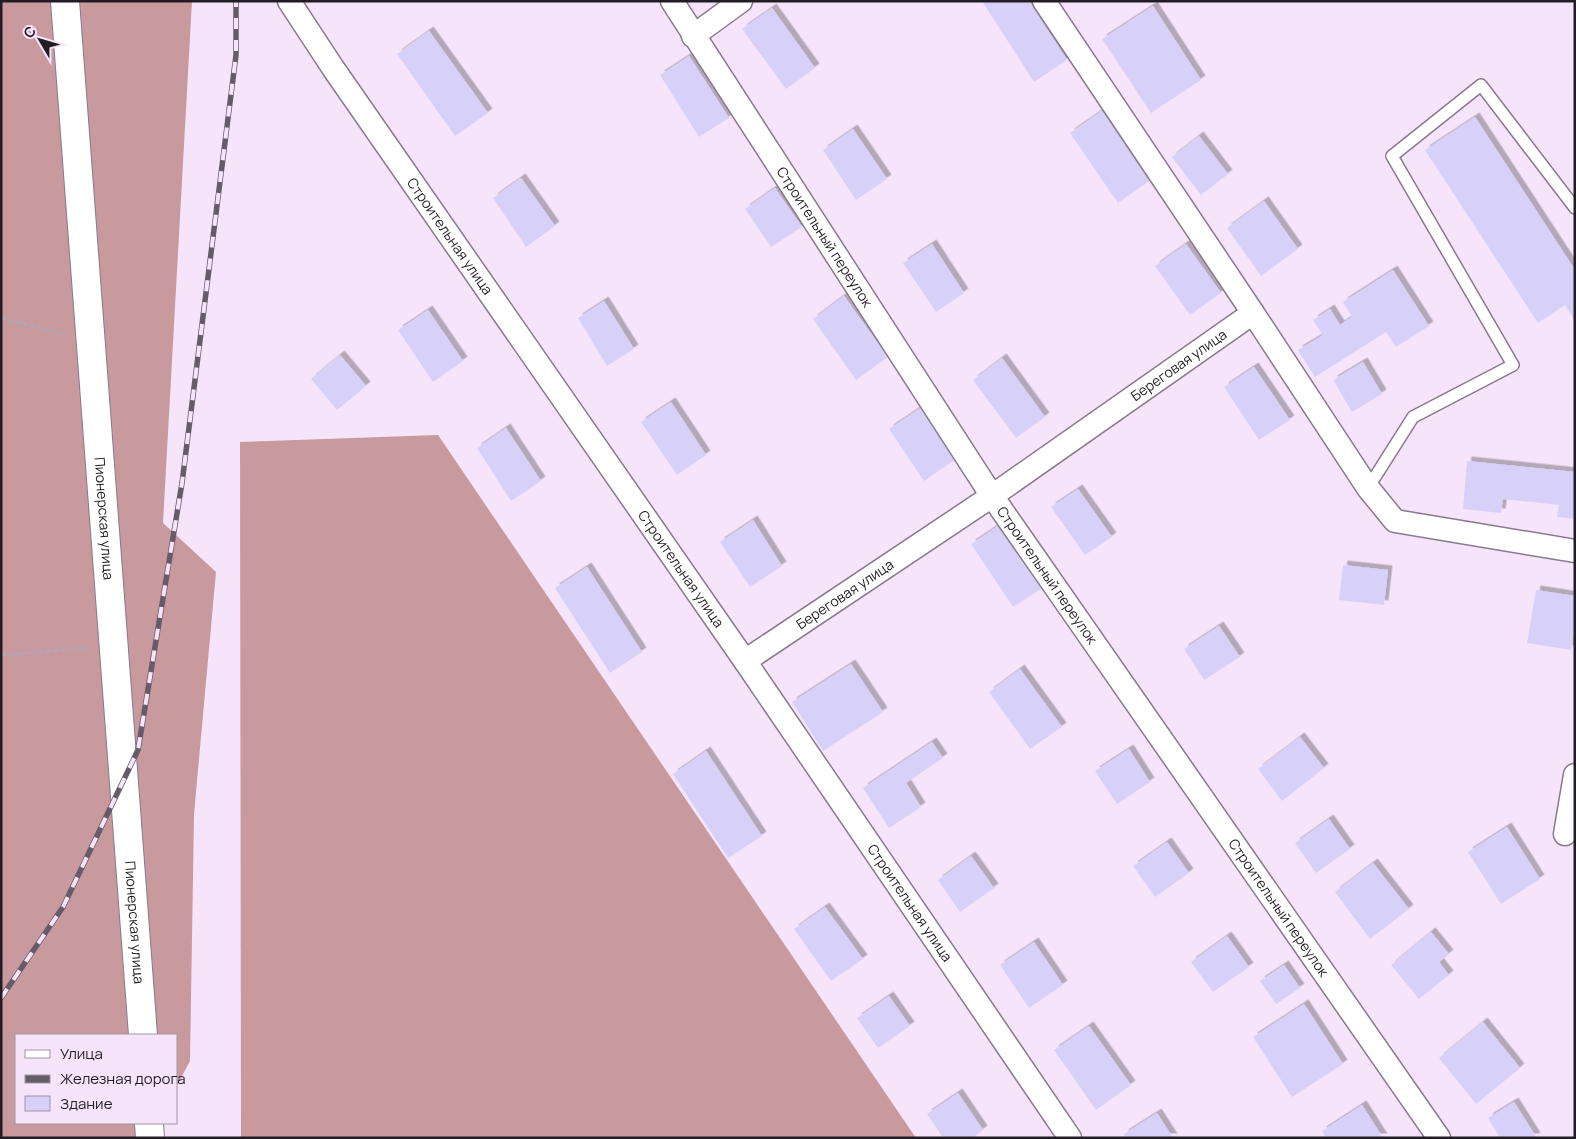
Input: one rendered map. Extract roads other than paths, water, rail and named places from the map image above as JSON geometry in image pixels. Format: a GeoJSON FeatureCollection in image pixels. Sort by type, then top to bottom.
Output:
{"type":"FeatureCollection","features":[{"type":"Feature","properties":{"kind":"street","name":"Пионерская улица"},"geometry":{"type":"LineString","coordinates":[[65,1],[143,1034]]}},
{"type":"Feature","properties":{"kind":"street","name":"Строительная улица"},"geometry":{"type":"LineString","coordinates":[[289,1],[338,75],[745,661],[1070,1138]]}},
{"type":"Feature","properties":{"kind":"street","name":"Строительный переулок"},"geometry":{"type":"LineString","coordinates":[[672,1],[992,496],[1439,1138]]}},
{"type":"Feature","properties":{"kind":"street"},"geometry":{"type":"LineString","coordinates":[[693,36],[741,1]]}},
{"type":"Feature","properties":{"kind":"street"},"geometry":{"type":"LineString","coordinates":[[1044,1],[1368,488],[1395,521],[1575,551]]}},
{"type":"Feature","properties":{"kind":"street","name":"Береговая улица"},"geometry":{"type":"LineString","coordinates":[[745,661],[992,496],[1253,313]]}},
{"type":"Feature","properties":{"kind":"street"},"geometry":{"type":"LineString","coordinates":[[1565,834],[1575,775]]}},
{"type":"Feature","properties":{"kind":"street"},"geometry":{"type":"LineString","coordinates":[[149,1124],[150,1138]]}},
{"type":"Feature","properties":{"kind":"lane"},"geometry":{"type":"LineString","coordinates":[[1368,488],[1413,417],[1513,365],[1392,156],[1481,84],[1575,208]]}},
{"type":"Feature","properties":{"kind":"railway"},"geometry":{"type":"LineString","coordinates":[[1,998],[63,907],[138,750],[182,483],[236,55],[236,1]]}}]}
